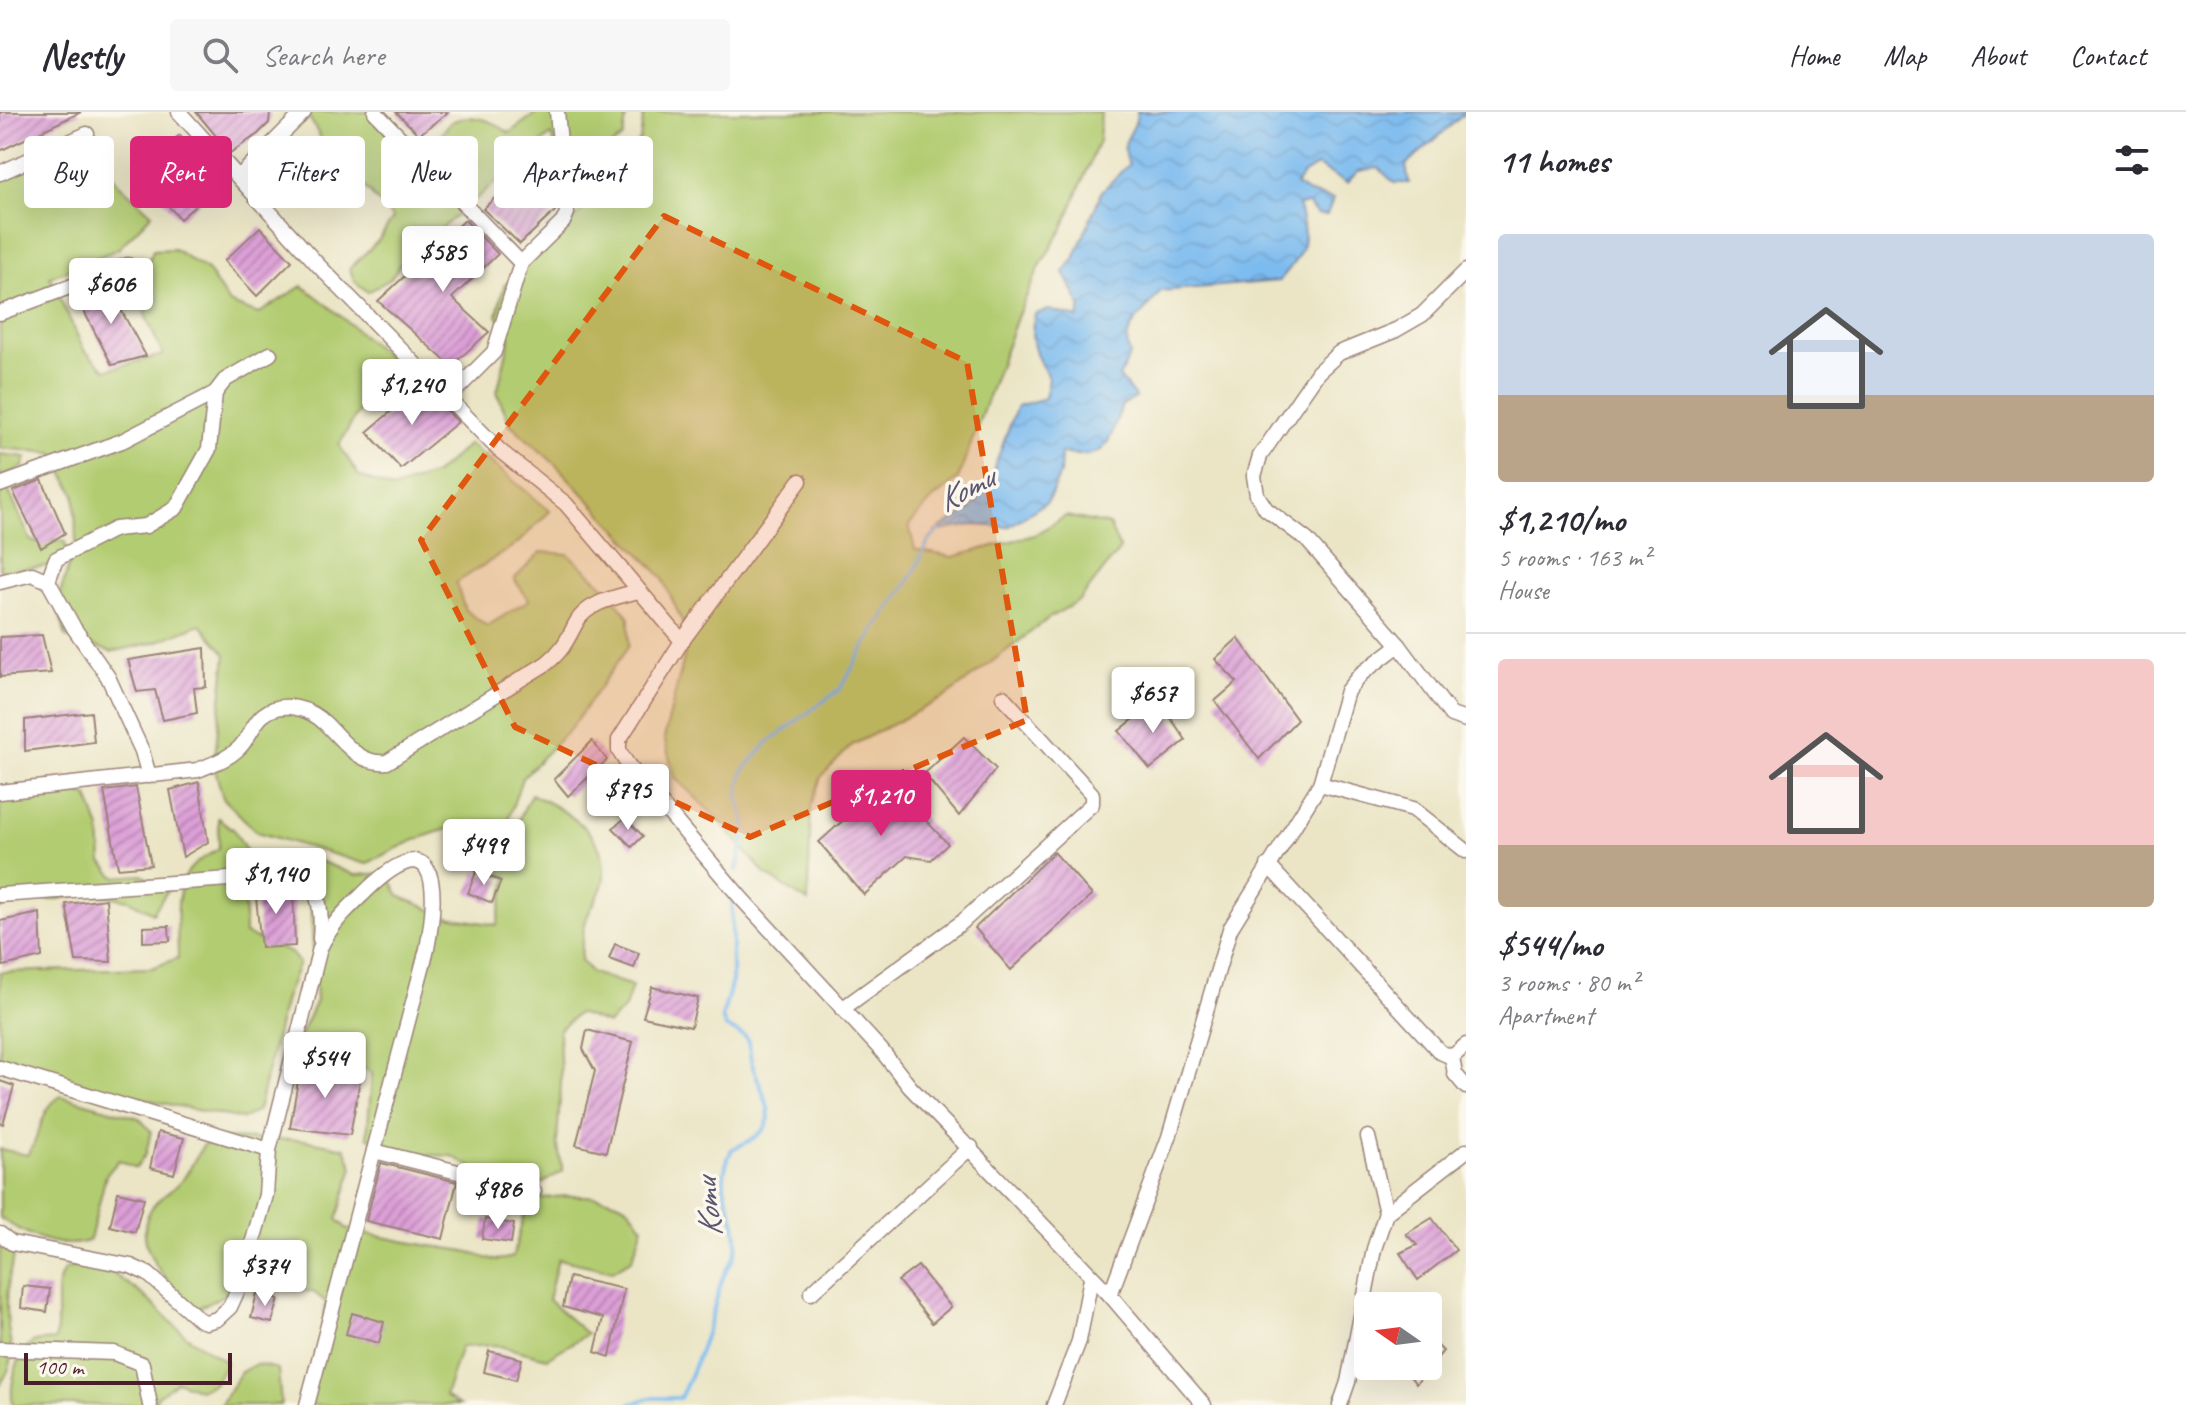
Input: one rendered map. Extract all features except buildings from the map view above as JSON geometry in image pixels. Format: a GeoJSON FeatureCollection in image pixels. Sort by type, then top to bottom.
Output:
{"type":"FeatureCollection","features":[{"type":"Feature","properties":{"kind":"street"},"geometry":{"type":"LineString","coordinates":[[179,112],[319,266],[499,450],[566,504],[682,641]]}},
{"type":"Feature","properties":{"kind":"street"},"geometry":{"type":"LineString","coordinates":[[240,176],[304,112]]}},
{"type":"Feature","properties":{"kind":"street"},"geometry":{"type":"LineString","coordinates":[[375,112],[521,263]]}},
{"type":"Feature","properties":{"kind":"street"},"geometry":{"type":"LineString","coordinates":[[448,398],[494,352],[521,263],[563,222],[567,213],[557,112]]}},
{"type":"Feature","properties":{"kind":"street"},"geometry":{"type":"LineString","coordinates":[[0,173],[87,134]]}},
{"type":"Feature","properties":{"kind":"street"},"geometry":{"type":"LineString","coordinates":[[0,313],[128,265]]}},
{"type":"Feature","properties":{"kind":"street"},"geometry":{"type":"LineString","coordinates":[[1466,271],[1422,315],[1396,330],[1339,353],[1318,372],[1260,456],[1254,476],[1257,495],[1266,509],[1307,540],[1399,645],[1451,715],[1466,720]]}},
{"type":"Feature","properties":{"kind":"street"},"geometry":{"type":"LineString","coordinates":[[0,485],[122,441],[215,393],[225,380],[270,354]]}},
{"type":"Feature","properties":{"kind":"street"},"geometry":{"type":"LineString","coordinates":[[48,581],[56,559],[115,529],[146,526],[176,508],[209,449],[215,393]]}},
{"type":"Feature","properties":{"kind":"street"},"geometry":{"type":"LineString","coordinates":[[800,481],[682,641],[619,740],[619,751],[741,898],[802,960],[910,1087],[1110,1295],[1204,1405]]}},
{"type":"Feature","properties":{"kind":"street"},"geometry":{"type":"LineString","coordinates":[[0,582],[32,574],[48,581],[74,628],[108,677],[142,751],[149,776]]}},
{"type":"Feature","properties":{"kind":"street"},"geometry":{"type":"LineString","coordinates":[[0,792],[198,770],[227,758],[239,748],[263,715],[285,708],[303,708],[317,715],[362,758],[373,764],[387,762],[547,663],[569,644],[577,620],[598,603],[638,591]]}},
{"type":"Feature","properties":{"kind":"street"},"geometry":{"type":"LineString","coordinates":[[1110,1295],[1169,1137],[1230,929],[1320,784],[1347,691],[1361,674],[1399,645]]}},
{"type":"Feature","properties":{"kind":"street"},"geometry":{"type":"LineString","coordinates":[[842,1009],[961,923],[1092,804],[1092,794],[1071,768],[1003,697]]}},
{"type":"Feature","properties":{"kind":"street"},"geometry":{"type":"LineString","coordinates":[[1320,784],[1413,809],[1466,851]]}},
{"type":"Feature","properties":{"kind":"street"},"geometry":{"type":"LineString","coordinates":[[1440,829],[1466,860]]}},
{"type":"Feature","properties":{"kind":"street"},"geometry":{"type":"LineString","coordinates":[[307,1405],[429,940],[433,885],[428,870],[418,861],[409,860],[388,869],[333,921],[320,948]]}},
{"type":"Feature","properties":{"kind":"street"},"geometry":{"type":"LineString","coordinates":[[1268,865],[1440,1052],[1452,1057]]}},
{"type":"Feature","properties":{"kind":"street"},"geometry":{"type":"LineString","coordinates":[[0,895],[301,874],[314,883],[322,917],[320,948],[269,1150],[266,1195],[241,1283],[230,1307],[213,1322],[200,1320],[148,1274],[131,1266],[12,1243],[0,1234]]}},
{"type":"Feature","properties":{"kind":"street"},"geometry":{"type":"LineString","coordinates":[[1452,1057],[1466,1045]]}},
{"type":"Feature","properties":{"kind":"street"},"geometry":{"type":"LineString","coordinates":[[1452,1057],[1455,1074],[1466,1087]]}},
{"type":"Feature","properties":{"kind":"street"},"geometry":{"type":"LineString","coordinates":[[0,1068],[269,1150]]}},
{"type":"Feature","properties":{"kind":"street"},"geometry":{"type":"LineString","coordinates":[[1340,1405],[1351,1369],[1374,1249],[1386,1213],[1368,1137]]}},
{"type":"Feature","properties":{"kind":"street"},"geometry":{"type":"LineString","coordinates":[[811,1293],[971,1147]]}},
{"type":"Feature","properties":{"kind":"street"},"geometry":{"type":"LineString","coordinates":[[374,1151],[534,1191]]}},
{"type":"Feature","properties":{"kind":"street"},"geometry":{"type":"LineString","coordinates":[[1386,1213],[1466,1151]]}},
{"type":"Feature","properties":{"kind":"street"},"geometry":{"type":"LineString","coordinates":[[1054,1405],[1079,1341],[1091,1278]]}},
{"type":"Feature","properties":{"kind":"street"},"geometry":{"type":"LineString","coordinates":[[0,1349],[114,1353],[142,1364],[150,1405]]}},
{"type":"Feature","properties":{"kind":"highlighted area"},"geometry":{"type":"Polygon","coordinates":[[[664,216],[967,362],[1027,720],[750,837],[515,727],[421,540],[664,216]]]}},
{"type":"Feature","properties":{"kind":"green space"},"geometry":{"type":"Polygon","coordinates":[[[306,112],[382,112],[397,136],[381,136],[381,205],[365,187],[365,136],[320,136],[306,112]]]}},
{"type":"Feature","properties":{"kind":"green space"},"geometry":{"type":"Polygon","coordinates":[[[538,112],[627,112],[623,136],[494,136],[494,184],[478,197],[478,136],[439,136],[450,123],[472,118],[495,124],[509,133],[538,112]]]}},
{"type":"Feature","properties":{"kind":"green space"},"geometry":{"type":"Polygon","coordinates":[[[644,112],[1101,112],[1099,141],[1063,228],[1040,266],[1018,315],[958,479],[932,500],[909,525],[915,550],[953,557],[1034,535],[1066,516],[1109,525],[1120,549],[1080,600],[1049,618],[947,696],[852,745],[821,777],[811,807],[808,902],[765,874],[716,817],[675,778],[664,738],[689,637],[662,577],[555,464],[510,424],[497,393],[510,338],[497,315],[504,286],[585,208],[653,208],[653,136],[640,136],[644,112]]]}},
{"type":"Feature","properties":{"kind":"green space"},"geometry":{"type":"Polygon","coordinates":[[[24,164],[24,208],[114,208],[114,178],[130,194],[130,208],[145,208],[152,214],[118,249],[50,277],[84,350],[106,370],[163,355],[146,317],[138,286],[153,250],[174,249],[207,270],[229,303],[258,314],[302,286],[389,357],[339,445],[359,476],[392,489],[435,474],[469,444],[550,511],[518,543],[456,583],[465,610],[487,626],[529,600],[514,579],[541,552],[568,554],[603,585],[629,617],[629,646],[571,728],[522,778],[508,820],[470,824],[434,833],[366,864],[257,832],[223,798],[214,766],[226,654],[200,624],[156,642],[111,652],[66,637],[57,604],[76,542],[75,495],[53,453],[0,448],[0,175],[24,164]]]}},
{"type":"Feature","properties":{"kind":"green space"},"geometry":{"type":"Polygon","coordinates":[[[384,208],[465,208],[402,262],[390,279],[368,292],[354,281],[350,268],[378,241],[393,218],[384,208]]]}},
{"type":"Feature","properties":{"kind":"green space"},"geometry":{"type":"Polygon","coordinates":[[[0,454],[26,457],[23,467],[2,476],[31,541],[65,542],[67,553],[49,566],[0,571],[0,454]]]}},
{"type":"Feature","properties":{"kind":"green space"},"geometry":{"type":"Polygon","coordinates":[[[46,786],[88,796],[100,829],[102,862],[115,877],[142,875],[168,890],[153,913],[129,900],[90,893],[52,900],[24,896],[0,909],[0,796],[46,786]]]}},
{"type":"Feature","properties":{"kind":"green space"},"geometry":{"type":"Polygon","coordinates":[[[531,794],[572,818],[594,839],[601,852],[603,883],[585,922],[581,960],[592,973],[632,986],[625,1008],[608,1024],[578,1013],[559,1030],[561,1083],[557,1143],[563,1171],[539,1185],[521,1186],[477,1170],[452,1156],[425,1155],[389,1148],[367,1137],[372,1073],[352,1061],[308,1053],[299,1037],[316,1001],[309,879],[317,860],[355,875],[387,873],[399,896],[448,917],[497,925],[507,877],[464,861],[458,848],[465,833],[514,830],[531,794]]]}},
{"type":"Feature","properties":{"kind":"green space"},"geometry":{"type":"Polygon","coordinates":[[[218,818],[234,830],[247,852],[244,870],[245,934],[291,953],[299,963],[285,998],[258,1110],[243,1119],[90,1086],[0,1061],[0,972],[152,968],[178,958],[178,909],[182,885],[193,866],[219,848],[218,818]]]}},
{"type":"Feature","properties":{"kind":"green space"},"geometry":{"type":"Polygon","coordinates":[[[61,1096],[139,1118],[151,1131],[146,1154],[136,1168],[119,1160],[106,1175],[90,1240],[68,1244],[44,1240],[0,1218],[0,1149],[27,1155],[48,1108],[61,1096]]]}},
{"type":"Feature","properties":{"kind":"green space"},"geometry":{"type":"Polygon","coordinates":[[[210,1138],[304,1140],[345,1148],[353,1167],[337,1219],[347,1229],[467,1251],[490,1259],[513,1257],[523,1218],[534,1200],[568,1196],[607,1199],[629,1209],[643,1227],[632,1259],[613,1271],[558,1259],[548,1300],[587,1334],[547,1358],[495,1345],[461,1347],[445,1396],[459,1405],[302,1405],[299,1397],[320,1347],[326,1302],[313,1292],[250,1282],[196,1309],[165,1277],[149,1251],[145,1238],[151,1209],[183,1179],[210,1138]]]}},
{"type":"Feature","properties":{"kind":"green space"},"geometry":{"type":"Polygon","coordinates":[[[0,1235],[14,1257],[7,1300],[12,1356],[0,1385],[0,1235]]]}},
{"type":"Feature","properties":{"kind":"green space"},"geometry":{"type":"Polygon","coordinates":[[[74,1267],[111,1272],[143,1295],[185,1335],[226,1362],[214,1384],[199,1390],[177,1381],[157,1397],[155,1405],[13,1405],[13,1380],[18,1362],[33,1342],[55,1340],[58,1286],[65,1269],[74,1267]]]}},
{"type":"Feature","properties":{"kind":"green space"},"geometry":{"type":"Polygon","coordinates":[[[256,1364],[278,1369],[281,1405],[220,1405],[241,1372],[256,1364]]]}},
{"type":"Feature","properties":{"kind":"water"},"geometry":{"type":"Polygon","coordinates":[[[1137,112],[1466,112],[1406,165],[1409,183],[1394,183],[1379,168],[1358,171],[1347,183],[1317,166],[1303,175],[1296,185],[1309,193],[1333,199],[1327,215],[1317,214],[1308,204],[1298,205],[1304,228],[1302,246],[1279,281],[1160,291],[1128,336],[1130,355],[1119,377],[1136,398],[1122,405],[1104,447],[1088,455],[1061,453],[1060,474],[1048,501],[1008,527],[973,525],[934,532],[971,509],[987,487],[1017,406],[1045,398],[1049,378],[1034,348],[1032,332],[1035,314],[1049,310],[1078,318],[1081,307],[1064,272],[1074,259],[1102,191],[1129,164],[1124,149],[1137,112]]]}},
{"type":"Feature","properties":{"kind":"waterway","name":"Komu"},"geometry":{"type":"LineString","coordinates":[[737,870],[746,827],[738,795],[743,771],[767,743],[840,689],[872,634],[912,576],[928,542],[939,530]]}},
{"type":"Feature","properties":{"kind":"waterway","name":"Komu"},"geometry":{"type":"LineString","coordinates":[[629,1405],[649,1398],[680,1398],[704,1341],[723,1278],[736,1249],[736,1229],[724,1188],[726,1164],[732,1149],[760,1134],[769,1117],[746,1037],[726,1027],[722,1018],[732,981],[732,895]]}}]}
